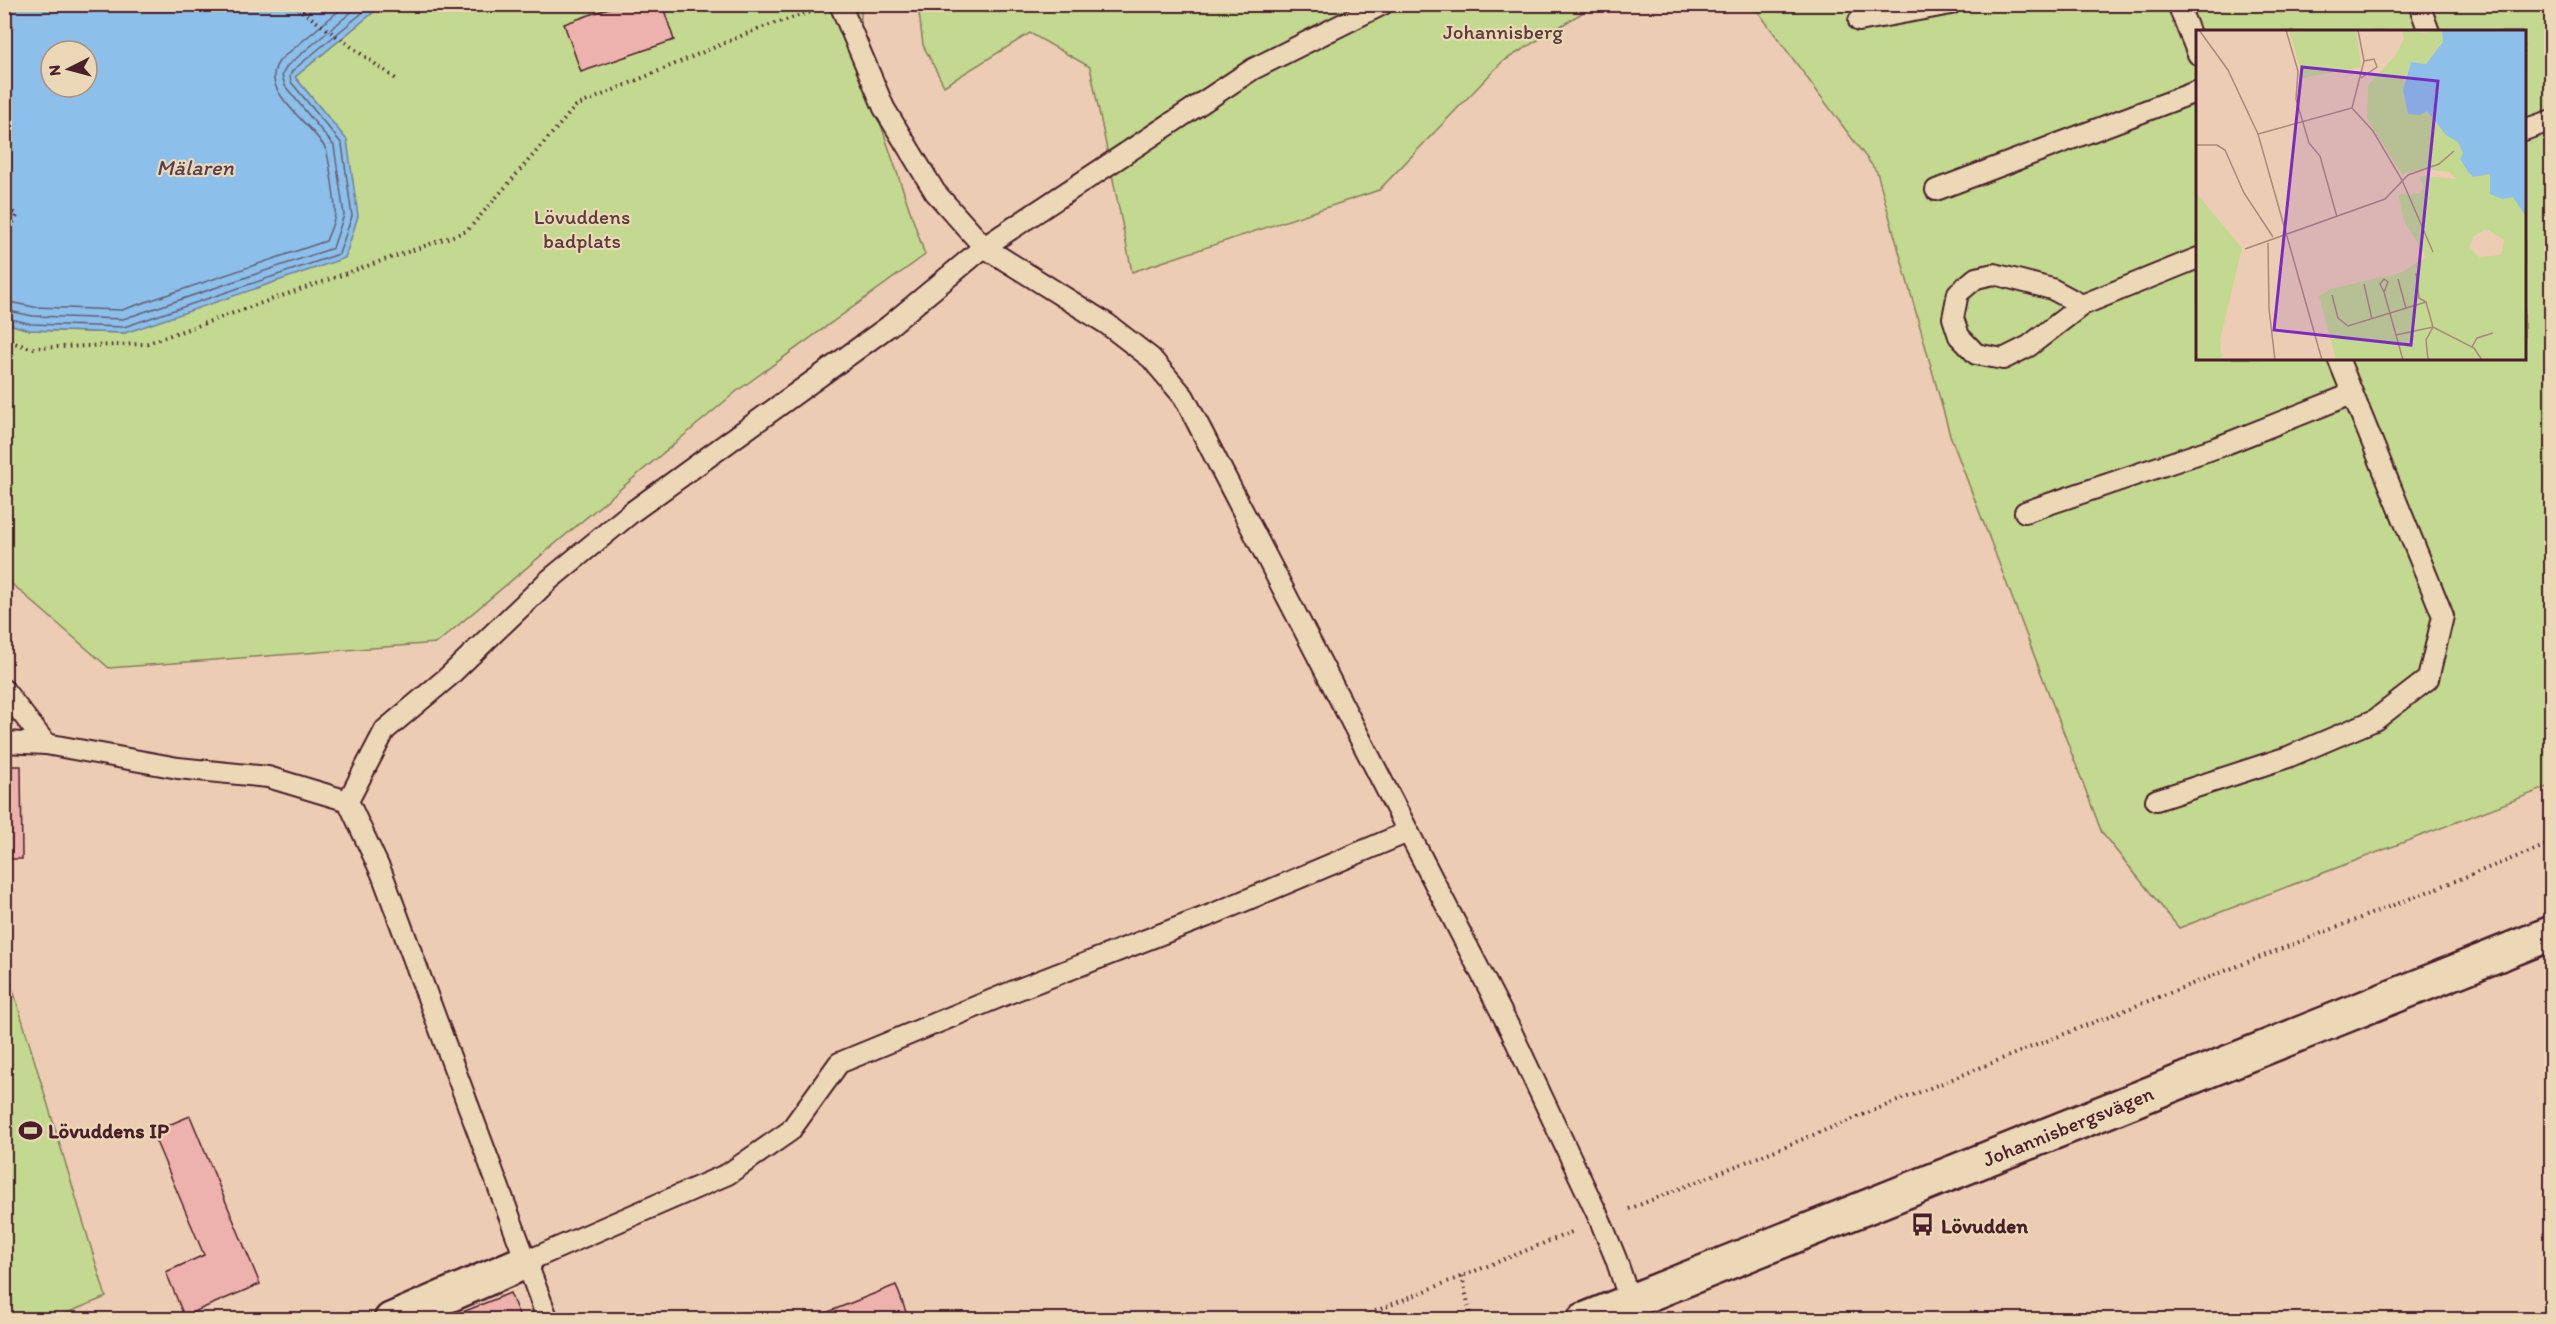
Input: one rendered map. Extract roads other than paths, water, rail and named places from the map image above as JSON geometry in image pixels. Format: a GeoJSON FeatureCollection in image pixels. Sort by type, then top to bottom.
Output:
{"type":"FeatureCollection","features":[{"type":"Feature","properties":{"kind":"main road","name":"Johannisbergsvägen"},"geometry":{"type":"LineString","coordinates":[[1584,1320],[1632,1310],[2552,933]]}},
{"type":"Feature","properties":{"kind":"main road"},"geometry":{"type":"LineString","coordinates":[[390,1320],[525,1262]]}},
{"type":"Feature","properties":{"kind":"lane"},"geometry":{"type":"LineString","coordinates":[[840,4],[884,108],[935,192],[984,247],[1107,324],[1151,358],[1184,398],[1510,1031],[1600,1220],[1632,1310]]}},
{"type":"Feature","properties":{"kind":"lane"},"geometry":{"type":"LineString","coordinates":[[348,801],[385,730],[448,677],[549,580],[632,512],[889,326],[984,247],[1253,69],[1383,4]]}},
{"type":"Feature","properties":{"kind":"lane"},"geometry":{"type":"LineString","coordinates":[[1859,21],[1951,4]]}},
{"type":"Feature","properties":{"kind":"lane"},"geometry":{"type":"LineString","coordinates":[[2178,4],[2196,49]]}},
{"type":"Feature","properties":{"kind":"lane"},"geometry":{"type":"LineString","coordinates":[[2419,4],[2428,30]]}},
{"type":"Feature","properties":{"kind":"lane"},"geometry":{"type":"LineString","coordinates":[[1936,190],[2196,92]]}},
{"type":"Feature","properties":{"kind":"lane"},"geometry":{"type":"LineString","coordinates":[[2526,129],[2552,120]]}},
{"type":"Feature","properties":{"kind":"lane"},"geometry":{"type":"LineString","coordinates":[[2082,305],[2052,289],[1994,274],[1976,278],[1958,293],[1953,318],[1959,336],[1976,354],[2003,359],[2029,346],[2082,305],[2196,259]]}},
{"type":"Feature","properties":{"kind":"lane"},"geometry":{"type":"LineString","coordinates":[[2157,800],[2288,757],[2375,720],[2428,679],[2443,616],[2339,360]]}},
{"type":"Feature","properties":{"kind":"lane"},"geometry":{"type":"LineString","coordinates":[[2025,512],[2218,447],[2352,394]]}},
{"type":"Feature","properties":{"kind":"lane"},"geometry":{"type":"LineString","coordinates":[[4,690],[46,744]]}},
{"type":"Feature","properties":{"kind":"lane"},"geometry":{"type":"LineString","coordinates":[[4,742],[46,744],[178,768],[268,777],[348,801],[382,874],[548,1320]]}},
{"type":"Feature","properties":{"kind":"lane"},"geometry":{"type":"LineString","coordinates":[[525,1262],[728,1174],[790,1131],[839,1063],[1014,991],[1213,914],[1408,832]]}},
{"type":"Feature","properties":{"kind":"water","name":"Mälaren"},"geometry":{"type":"Polygon","coordinates":[[[4,5],[382,5],[295,77],[347,140],[358,216],[345,258],[125,333],[30,330],[5,323],[4,5]]]}},
{"type":"Feature","properties":{"kind":"place","name":"Lövuddens IP"},"geometry":{"type":"Point","coordinates":[30,1130]}},
{"type":"Feature","properties":{"kind":"place","name":"Lövudden"},"geometry":{"type":"Point","coordinates":[1923,1225]}},
{"type":"Feature","properties":{"kind":"park label","name":"Johannisberg"},"geometry":{"type":"Point","coordinates":[1503,31]}},
{"type":"Feature","properties":{"kind":"park label","name":"Lövuddens badplats"},"geometry":{"type":"Point","coordinates":[582,228]}}]}
